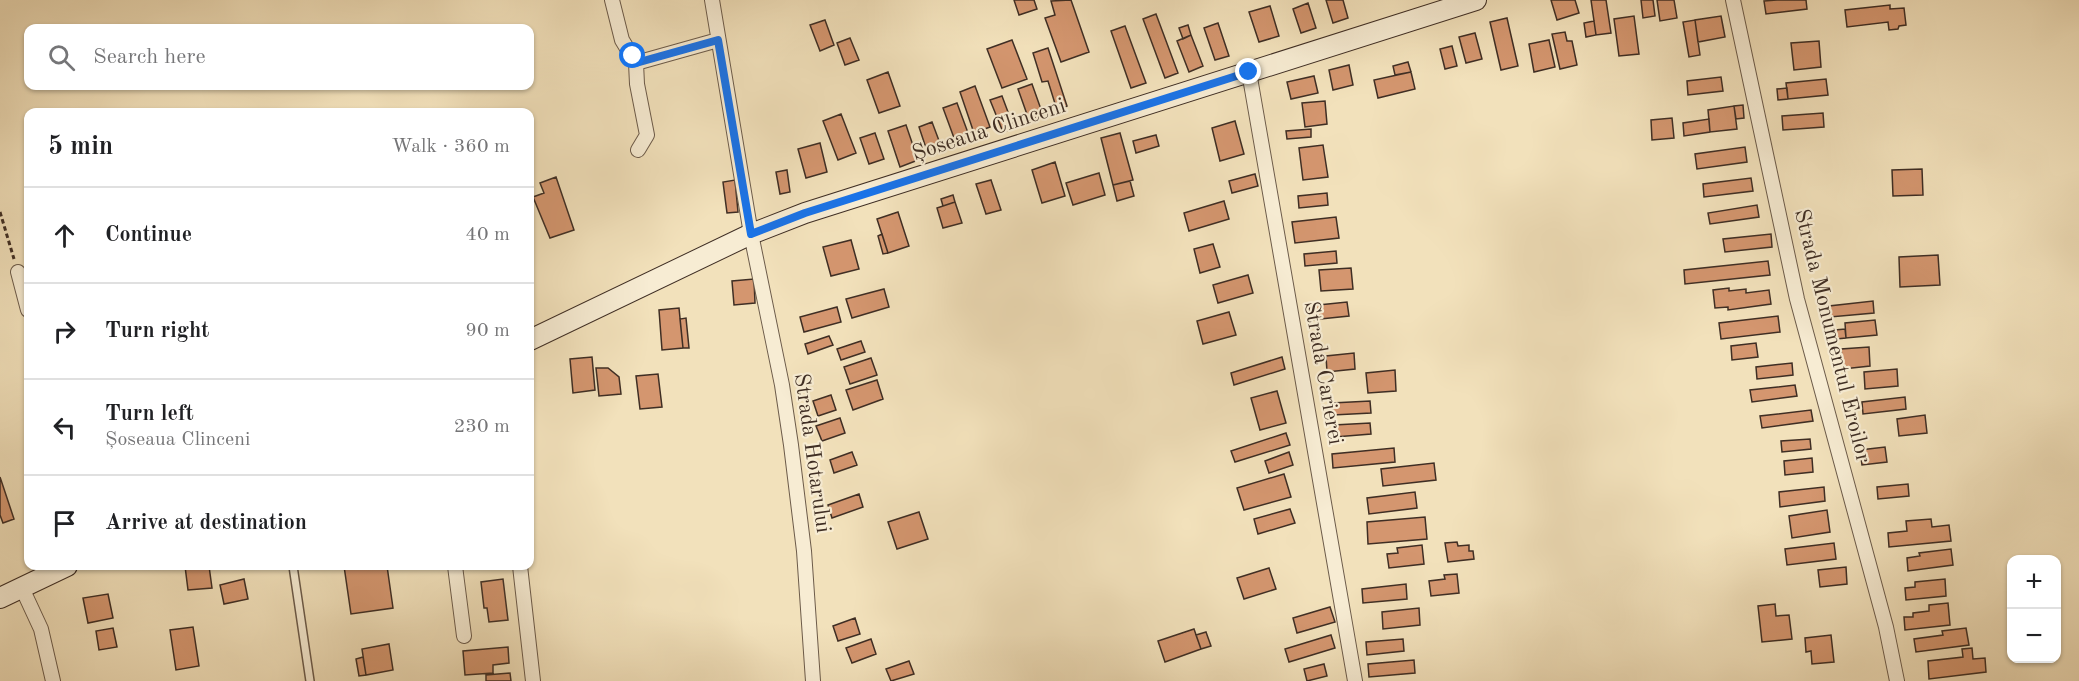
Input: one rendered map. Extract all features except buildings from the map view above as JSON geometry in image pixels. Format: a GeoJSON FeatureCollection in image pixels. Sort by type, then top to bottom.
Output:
{"type":"FeatureCollection","features":[{"type":"Feature","properties":{"kind":"main road","name":"Șoseaua Clinceni"},"geometry":{"type":"LineString","coordinates":[[534,338],[751,234],[805,213],[1476,0]]}},
{"type":"Feature","properties":{"kind":"main road"},"geometry":{"type":"LineString","coordinates":[[0,598],[59,570]]}},
{"type":"Feature","properties":{"kind":"street"},"geometry":{"type":"LineString","coordinates":[[612,0],[622,40],[636,63],[637,84],[647,135],[638,150]]}},
{"type":"Feature","properties":{"kind":"street","name":"Strada Hotarului"},"geometry":{"type":"LineString","coordinates":[[711,0],[751,234],[783,385],[804,551],[813,681]]}},
{"type":"Feature","properties":{"kind":"street","name":"Strada Monumentul Eroilor"},"geometry":{"type":"LineString","coordinates":[[1733,0],[1797,299],[1883,616],[1898,681]]}},
{"type":"Feature","properties":{"kind":"street"},"geometry":{"type":"LineString","coordinates":[[636,63],[718,40]]}},
{"type":"Feature","properties":{"kind":"street","name":"Strada Carierei"},"geometry":{"type":"LineString","coordinates":[[1249,72],[1355,681]]}},
{"type":"Feature","properties":{"kind":"street"},"geometry":{"type":"LineString","coordinates":[[18,272],[24,295]]}},
{"type":"Feature","properties":{"kind":"street"},"geometry":{"type":"LineString","coordinates":[[456,570],[464,636]]}},
{"type":"Feature","properties":{"kind":"street"},"geometry":{"type":"LineString","coordinates":[[520,570],[533,681]]}},
{"type":"Feature","properties":{"kind":"street"},"geometry":{"type":"LineString","coordinates":[[21,588],[41,629],[52,681]]}},
{"type":"Feature","properties":{"kind":"lane"},"geometry":{"type":"LineString","coordinates":[[294,570],[310,681]]}},
{"type":"Feature","properties":{"kind":"path"},"geometry":{"type":"LineString","coordinates":[[0,212],[18,272]]}},
{"type":"Feature","properties":{"kind":"route"},"geometry":{"type":"LineString","coordinates":[[633,56],[636,63],[718,40],[751,234],[805,213],[1249,72]]}}]}
